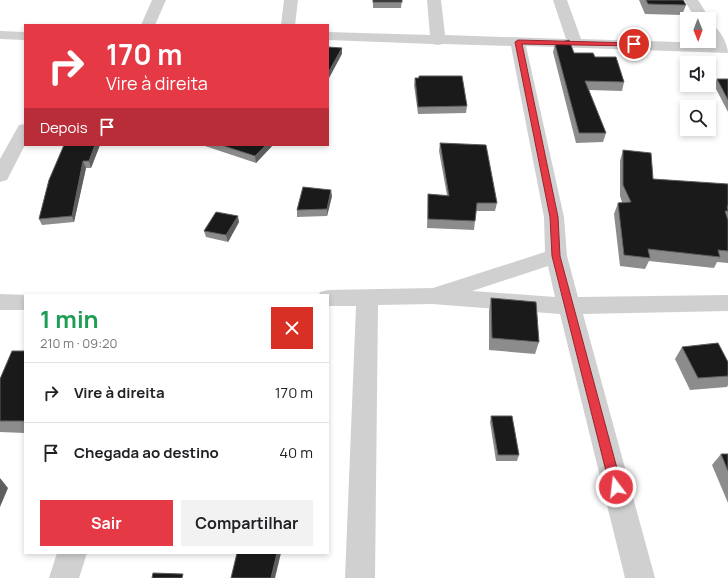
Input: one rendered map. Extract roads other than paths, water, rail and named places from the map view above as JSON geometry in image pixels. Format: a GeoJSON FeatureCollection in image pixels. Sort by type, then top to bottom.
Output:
{"type":"FeatureCollection","features":[{"type":"Feature","properties":{"kind":"street"},"geometry":{"type":"LineString","coordinates":[[148,24],[159,0]]}},
{"type":"Feature","properties":{"kind":"street"},"geometry":{"type":"LineString","coordinates":[[288,24],[291,0]]}},
{"type":"Feature","properties":{"kind":"street"},"geometry":{"type":"LineString","coordinates":[[434,0],[438,41]]}},
{"type":"Feature","properties":{"kind":"street"},"geometry":{"type":"LineString","coordinates":[[560,0],[575,42]]}},
{"type":"Feature","properties":{"kind":"street"},"geometry":{"type":"LineString","coordinates":[[691,0],[699,12]]}},
{"type":"Feature","properties":{"kind":"street"},"geometry":{"type":"LineString","coordinates":[[0,35],[24,36]]}},
{"type":"Feature","properties":{"kind":"street"},"geometry":{"type":"LineString","coordinates":[[329,36],[438,41],[575,42],[725,48]]}},
{"type":"Feature","properties":{"kind":"street"},"geometry":{"type":"LineString","coordinates":[[716,37],[725,48]]}},
{"type":"Feature","properties":{"kind":"street"},"geometry":{"type":"LineString","coordinates":[[518,42],[554,217],[556,256],[640,578]]}},
{"type":"Feature","properties":{"kind":"street"},"geometry":{"type":"LineString","coordinates":[[0,176],[24,131]]}},
{"type":"Feature","properties":{"kind":"street"},"geometry":{"type":"LineString","coordinates":[[432,296],[556,256]]}},
{"type":"Feature","properties":{"kind":"street"},"geometry":{"type":"LineString","coordinates":[[329,298],[432,296],[568,306],[728,303]]}},
{"type":"Feature","properties":{"kind":"street"},"geometry":{"type":"LineString","coordinates":[[360,578],[367,297]]}},
{"type":"Feature","properties":{"kind":"street"},"geometry":{"type":"LineString","coordinates":[[0,302],[24,302]]}},
{"type":"Feature","properties":{"kind":"street"},"geometry":{"type":"LineString","coordinates":[[64,578],[72,554]]}}]}
